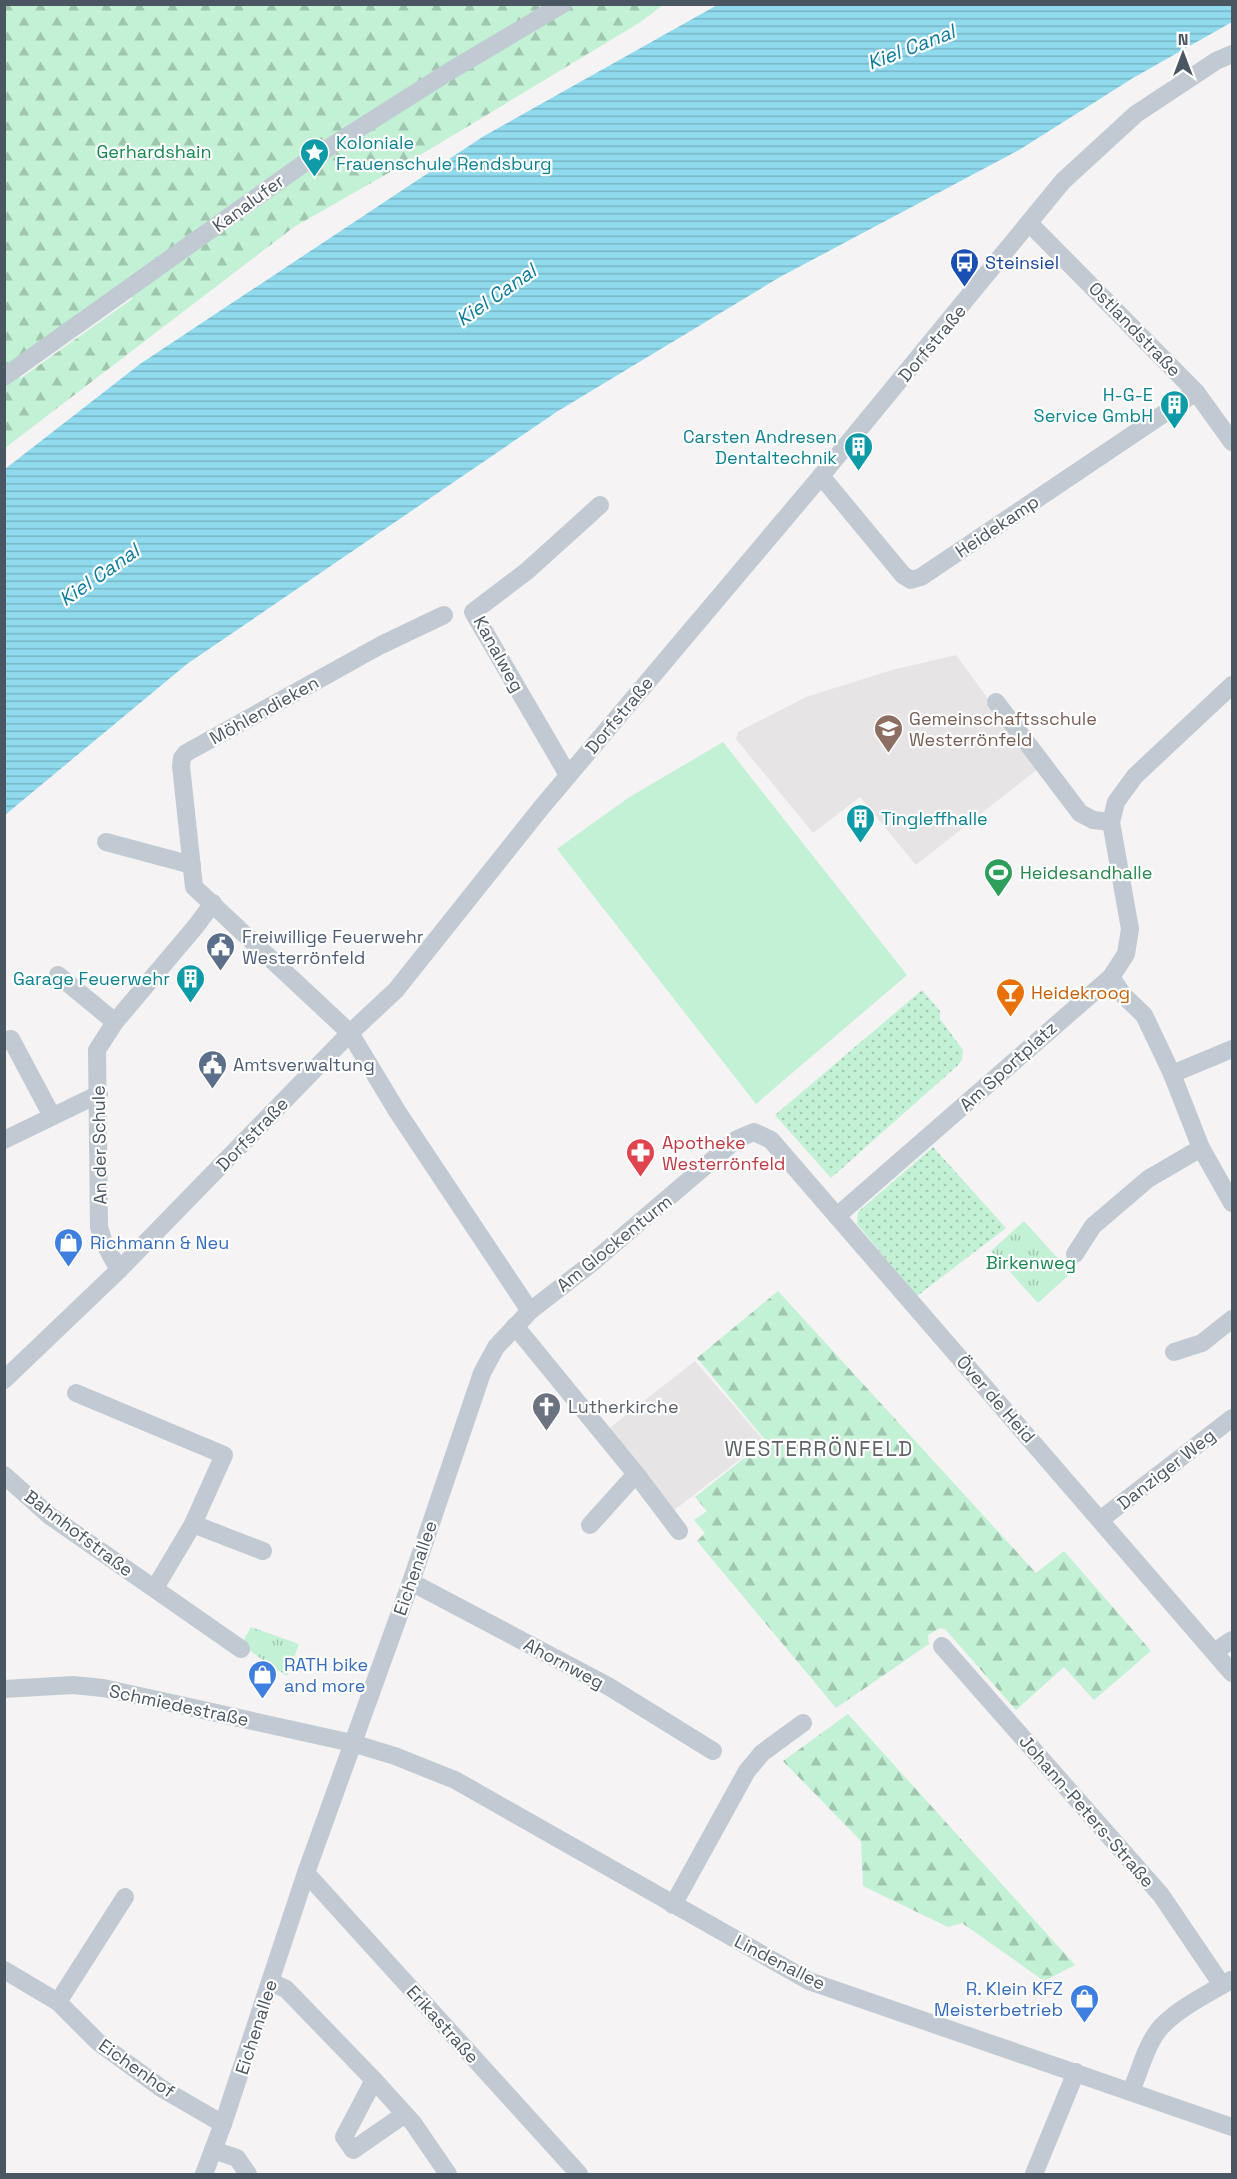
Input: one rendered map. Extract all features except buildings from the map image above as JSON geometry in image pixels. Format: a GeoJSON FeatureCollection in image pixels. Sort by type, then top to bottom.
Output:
{"type":"FeatureCollection","features":[{"type":"Feature","properties":{"kind":"street","name":"Kanalufer"},"geometry":{"type":"LineString","coordinates":[[4,377],[303,164],[450,71],[563,4]]}},
{"type":"Feature","properties":{"kind":"street","name":"Dorfstraße"},"geometry":{"type":"LineString","coordinates":[[4,1380],[119,1269],[396,990],[568,776],[821,476],[1063,181],[1136,114],[1216,62],[1233,54]]}},
{"type":"Feature","properties":{"kind":"street","name":"Ostlandstraße"},"geometry":{"type":"LineString","coordinates":[[1030,224],[1196,392],[1233,442]]}},
{"type":"Feature","properties":{"kind":"street","name":"Heidekamp"},"geometry":{"type":"LineString","coordinates":[[821,476],[903,575],[911,580],[921,577],[1196,392]]}},
{"type":"Feature","properties":{"kind":"street","name":"Kanalweg"},"geometry":{"type":"LineString","coordinates":[[568,776],[473,612],[527,571],[600,505]]}},
{"type":"Feature","properties":{"kind":"street","name":"Möhlendieken"},"geometry":{"type":"LineString","coordinates":[[350,1034],[194,887],[182,758],[186,753],[381,645],[444,615]]}},
{"type":"Feature","properties":{"kind":"street"},"geometry":{"type":"LineString","coordinates":[[996,702],[1080,813],[1093,820],[1111,822],[1116,802],[1135,776],[1233,685]]}},
{"type":"Feature","properties":{"kind":"street","name":"Am Sportplatz"},"geometry":{"type":"LineString","coordinates":[[837,1216],[1111,977],[1125,954],[1130,929],[1113,844],[1111,822]]}},
{"type":"Feature","properties":{"kind":"street"},"geometry":{"type":"LineString","coordinates":[[106,842],[192,865]]}},
{"type":"Feature","properties":{"kind":"street","name":"An der Schule"},"geometry":{"type":"LineString","coordinates":[[119,1269],[104,1242],[99,1227],[97,1050],[115,1022],[213,903]]}},
{"type":"Feature","properties":{"kind":"street"},"geometry":{"type":"LineString","coordinates":[[196,926],[234,924]]}},
{"type":"Feature","properties":{"kind":"street"},"geometry":{"type":"LineString","coordinates":[[58,975],[115,1022]]}},
{"type":"Feature","properties":{"kind":"street"},"geometry":{"type":"LineString","coordinates":[[1111,977],[1123,995],[1144,1015],[1172,1074],[1202,1148],[1233,1203]]}},
{"type":"Feature","properties":{"kind":"street"},"geometry":{"type":"LineString","coordinates":[[350,1034],[397,1111],[530,1311]]}},
{"type":"Feature","properties":{"kind":"street"},"geometry":{"type":"LineString","coordinates":[[4,1041],[11,1040],[52,1116]]}},
{"type":"Feature","properties":{"kind":"street"},"geometry":{"type":"LineString","coordinates":[[1172,1074],[1233,1049]]}},
{"type":"Feature","properties":{"kind":"street"},"geometry":{"type":"LineString","coordinates":[[4,1140],[99,1094]]}},
{"type":"Feature","properties":{"kind":"street","name":"Över de Heid"},"geometry":{"type":"LineString","coordinates":[[754,1132],[771,1140],[1233,1673]]}},
{"type":"Feature","properties":{"kind":"street","name":"Am Glockenturm"},"geometry":{"type":"LineString","coordinates":[[530,1311],[587,1267],[737,1139],[754,1132]]}},
{"type":"Feature","properties":{"kind":"street"},"geometry":{"type":"LineString","coordinates":[[1075,1254],[1093,1226],[1148,1179],[1202,1148]]}},
{"type":"Feature","properties":{"kind":"street","name":"Eichenallee"},"geometry":{"type":"LineString","coordinates":[[204,2175],[306,1873],[411,1582],[482,1372],[496,1347],[530,1311]]}},
{"type":"Feature","properties":{"kind":"street"},"geometry":{"type":"LineString","coordinates":[[1174,1352],[1202,1343],[1233,1319]]}},
{"type":"Feature","properties":{"kind":"street"},"geometry":{"type":"LineString","coordinates":[[514,1326],[636,1474],[679,1531]]}},
{"type":"Feature","properties":{"kind":"street"},"geometry":{"type":"LineString","coordinates":[[76,1393],[224,1455],[193,1524],[155,1588]]}},
{"type":"Feature","properties":{"kind":"street","name":"Danziger Weg"},"geometry":{"type":"LineString","coordinates":[[1100,1520],[1233,1418]]}},
{"type":"Feature","properties":{"kind":"street"},"geometry":{"type":"LineString","coordinates":[[590,1525],[636,1474]]}},
{"type":"Feature","properties":{"kind":"street","name":"Bahnhofstraße"},"geometry":{"type":"LineString","coordinates":[[4,1475],[50,1516],[241,1649]]}},
{"type":"Feature","properties":{"kind":"street"},"geometry":{"type":"LineString","coordinates":[[193,1524],[263,1551]]}},
{"type":"Feature","properties":{"kind":"street","name":"Ahornweg"},"geometry":{"type":"LineString","coordinates":[[411,1582],[608,1686],[713,1751]]}},
{"type":"Feature","properties":{"kind":"street"},"geometry":{"type":"LineString","coordinates":[[1214,1652],[1233,1640]]}},
{"type":"Feature","properties":{"kind":"street","name":"Johann-Peters-Straße"},"geometry":{"type":"LineString","coordinates":[[942,1646],[1161,1895],[1228,1982]]}},
{"type":"Feature","properties":{"kind":"street","name":"Schmiedestraße"},"geometry":{"type":"LineString","coordinates":[[4,1689],[73,1685],[103,1688],[352,1743]]}},
{"type":"Feature","properties":{"kind":"street"},"geometry":{"type":"LineString","coordinates":[[674,1905],[747,1771],[762,1754],[802,1723]]}},
{"type":"Feature","properties":{"kind":"street","name":"Lindenallee"},"geometry":{"type":"LineString","coordinates":[[352,1743],[395,1756],[455,1780],[809,1981],[1233,2127]]}},
{"type":"Feature","properties":{"kind":"street","name":"Erikastraße"},"geometry":{"type":"LineString","coordinates":[[306,1873],[579,2175]]}},
{"type":"Feature","properties":{"kind":"street"},"geometry":{"type":"LineString","coordinates":[[58,2002],[125,1897]]}},
{"type":"Feature","properties":{"kind":"street","name":"Eichenhof"},"geometry":{"type":"LineString","coordinates":[[4,1970],[58,2002],[98,2042],[161,2088],[223,2124]]}},
{"type":"Feature","properties":{"kind":"street"},"geometry":{"type":"LineString","coordinates":[[271,1982],[286,1989],[374,2080],[405,2114],[448,2175]]}},
{"type":"Feature","properties":{"kind":"street"},"geometry":{"type":"LineString","coordinates":[[1131,2091],[1149,2046],[1161,2028],[1184,2009],[1228,1982]]}},
{"type":"Feature","properties":{"kind":"street"},"geometry":{"type":"LineString","coordinates":[[1034,2175],[1076,2072]]}},
{"type":"Feature","properties":{"kind":"street"},"geometry":{"type":"LineString","coordinates":[[374,2080],[344,2137],[353,2150],[405,2114]]}},
{"type":"Feature","properties":{"kind":"street"},"geometry":{"type":"LineString","coordinates":[[213,2150],[237,2158],[248,2175]]}},
{"type":"Feature","properties":{"kind":"shaded area","name":"Gemeinschaftsschule Westerrönfeld"},"geometry":{"type":"Polygon","coordinates":[[[956,655],[1039,768],[916,865],[860,797],[813,833],[736,739],[738,732],[806,697],[892,670],[956,655]]]}},
{"type":"Feature","properties":{"kind":"shaded area"},"geometry":{"type":"Polygon","coordinates":[[[695,1361],[764,1441],[673,1511],[607,1430],[695,1361]]]}},
{"type":"Feature","properties":{"kind":"green space","name":"Gerhardshain"},"geometry":{"type":"Polygon","coordinates":[[[5,5],[663,5],[639,23],[427,151],[294,227],[5,448],[5,5]],[[131,296],[19,376],[21,378],[132,299],[131,296]]]}},
{"type":"Feature","properties":{"kind":"green space"},"geometry":{"type":"Polygon","coordinates":[[[723,742],[907,975],[756,1104],[557,849],[628,798],[723,742]]]}},
{"type":"Feature","properties":{"kind":"green space"},"geometry":{"type":"Polygon","coordinates":[[[922,990],[940,1011],[940,1019],[963,1050],[962,1060],[831,1178],[775,1115],[922,990]]]}},
{"type":"Feature","properties":{"kind":"green space"},"geometry":{"type":"Polygon","coordinates":[[[933,1147],[1006,1228],[917,1296],[857,1224],[858,1212],[933,1147]]]}},
{"type":"Feature","properties":{"kind":"green space","name":"Birkenweg"},"geometry":{"type":"Polygon","coordinates":[[[1024,1221],[1071,1273],[1038,1303],[991,1251],[1024,1221]]]}},
{"type":"Feature","properties":{"kind":"green space"},"geometry":{"type":"Polygon","coordinates":[[[778,1291],[1036,1573],[1064,1551],[1151,1651],[1094,1700],[1064,1667],[1016,1710],[945,1629],[940,1628],[928,1635],[929,1644],[836,1708],[697,1541],[705,1533],[694,1520],[707,1511],[695,1497],[766,1441],[697,1358],[778,1291]]]}},
{"type":"Feature","properties":{"kind":"green space"},"geometry":{"type":"Polygon","coordinates":[[[251,1627],[299,1644],[287,1676],[241,1645],[251,1627]]]}},
{"type":"Feature","properties":{"kind":"green space"},"geometry":{"type":"Polygon","coordinates":[[[848,1714],[1075,1965],[1044,1981],[962,1923],[948,1927],[863,1886],[861,1841],[783,1761],[848,1714]]]}},
{"type":"Feature","properties":{"kind":"water","name":"Kiel Canal"},"geometry":{"type":"Polygon","coordinates":[[[719,4],[1232,4],[1232,22],[1133,78],[1019,150],[780,277],[558,411],[187,664],[5,815],[5,469],[140,364],[484,136],[719,4]]]}},
{"type":"Feature","properties":{"kind":"place","name":"Koloniale Frauenschule Rendsburg"},"geometry":{"type":"Point","coordinates":[315,178]}},
{"type":"Feature","properties":{"kind":"place","name":"Steinsiel"},"geometry":{"type":"Point","coordinates":[964,288]}},
{"type":"Feature","properties":{"kind":"place","name":"H-G-E Service GmbH"},"geometry":{"type":"Point","coordinates":[1174,430]}},
{"type":"Feature","properties":{"kind":"place","name":"Carsten Andresen Dentaltechnik"},"geometry":{"type":"Point","coordinates":[858,472]}},
{"type":"Feature","properties":{"kind":"place","name":"Gemeinschaftsschule Westerrönfeld"},"geometry":{"type":"Point","coordinates":[888,754]}},
{"type":"Feature","properties":{"kind":"place","name":"Tingleffhalle"},"geometry":{"type":"Point","coordinates":[860,844]}},
{"type":"Feature","properties":{"kind":"place","name":"Heidesandhalle"},"geometry":{"type":"Point","coordinates":[999,898]}},
{"type":"Feature","properties":{"kind":"place","name":"Freiwillige Feuerwehr Westerrönfeld"},"geometry":{"type":"Point","coordinates":[221,972]}},
{"type":"Feature","properties":{"kind":"place","name":"Garage Feuerwehr"},"geometry":{"type":"Point","coordinates":[191,1004]}},
{"type":"Feature","properties":{"kind":"place","name":"Heidekroog"},"geometry":{"type":"Point","coordinates":[1010,1018]}},
{"type":"Feature","properties":{"kind":"place","name":"Amtsverwaltung"},"geometry":{"type":"Point","coordinates":[212,1090]}},
{"type":"Feature","properties":{"kind":"place","name":"Apotheke Westerrönfeld"},"geometry":{"type":"Point","coordinates":[641,1178]}},
{"type":"Feature","properties":{"kind":"place","name":"Richmann & Neu"},"geometry":{"type":"Point","coordinates":[69,1268]}},
{"type":"Feature","properties":{"kind":"place","name":"Lutherkirche"},"geometry":{"type":"Point","coordinates":[547,1432]}},
{"type":"Feature","properties":{"kind":"place","name":"RATH bike and more"},"geometry":{"type":"Point","coordinates":[263,1700]}},
{"type":"Feature","properties":{"kind":"place","name":"R. Klein KFZ Meisterbetrieb"},"geometry":{"type":"Point","coordinates":[1084,2024]}},
{"type":"Feature","properties":{"kind":"district","name":"WESTERRÖNFELD"},"geometry":{"type":"Point","coordinates":[819,1448]}}]}
